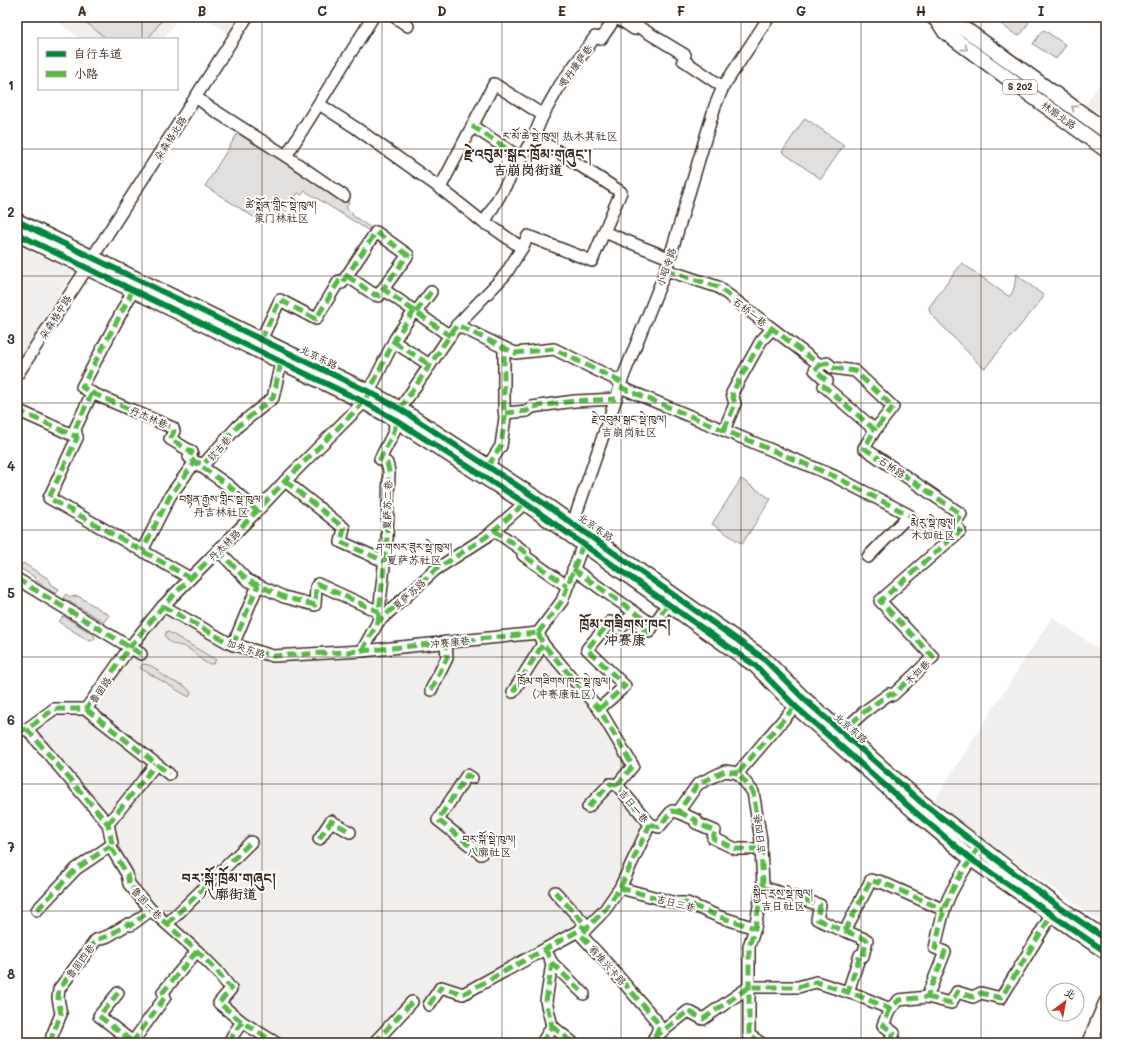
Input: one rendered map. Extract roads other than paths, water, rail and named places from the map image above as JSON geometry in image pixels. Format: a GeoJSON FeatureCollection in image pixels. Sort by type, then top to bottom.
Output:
{"type":"FeatureCollection","features":[{"type":"Feature","properties":{"kind":"main road","name":"林廓北路"},"geometry":{"type":"LineString","coordinates":[[943,21],[969,32],[1106,131]]}},
{"type":"Feature","properties":{"kind":"main road","name":"林廓北路"},"geometry":{"type":"LineString","coordinates":[[943,21],[961,44],[1106,150]]}},
{"type":"Feature","properties":{"kind":"main road","name":"北京东路"},"geometry":{"type":"LineString","coordinates":[[17,221],[90,263],[132,290],[281,362],[367,397]]}},
{"type":"Feature","properties":{"kind":"main road","name":"北京东路"},"geometry":{"type":"LineString","coordinates":[[17,234],[90,263],[261,340],[367,397],[488,466],[573,523],[763,658],[803,698],[921,802],[1056,905],[1106,938]]}},
{"type":"Feature","properties":{"kind":"main road","name":"北京东路"},"geometry":{"type":"LineString","coordinates":[[397,414],[756,666],[795,706],[971,859],[1106,952]]}},
{"type":"Feature","properties":{"kind":"main road"},"geometry":{"type":"LineString","coordinates":[[1089,1043],[1106,1003]]}},
{"type":"Feature","properties":{"kind":"main road"},"geometry":{"type":"LineString","coordinates":[[1104,1043],[1106,1039]]}},
{"type":"Feature","properties":{"kind":"street","name":"朵森格北路"},"geometry":{"type":"LineString","coordinates":[[90,263],[247,17]]}},
{"type":"Feature","properties":{"kind":"street"},"geometry":{"type":"LineString","coordinates":[[286,156],[372,17]]}},
{"type":"Feature","properties":{"kind":"street"},"geometry":{"type":"LineString","coordinates":[[394,17],[408,26]]}},
{"type":"Feature","properties":{"kind":"street","name":"噶丹康萨巷"},"geometry":{"type":"LineString","coordinates":[[484,223],[522,158],[534,136],[542,116],[560,85],[595,38],[600,39],[616,17],[634,29],[637,26],[685,55],[683,60],[723,87]]}},
{"type":"Feature","properties":{"kind":"street","name":"小昭寺路"},"geometry":{"type":"LineString","coordinates":[[573,523],[620,385],[666,270],[715,106],[723,87],[769,17]]}},
{"type":"Feature","properties":{"kind":"street"},"geometry":{"type":"LineString","coordinates":[[440,188],[494,84],[542,116]]}},
{"type":"Feature","properties":{"kind":"street"},"geometry":{"type":"LineString","coordinates":[[196,97],[344,196]]}},
{"type":"Feature","properties":{"kind":"street"},"geometry":{"type":"LineString","coordinates":[[319,104],[356,128],[440,188],[484,223],[522,248]]}},
{"type":"Feature","properties":{"kind":"street"},"geometry":{"type":"LineString","coordinates":[[472,126],[522,158]]}},
{"type":"Feature","properties":{"kind":"street"},"geometry":{"type":"LineString","coordinates":[[397,414],[458,325],[505,274],[528,236],[592,261],[621,192],[534,136]]}},
{"type":"Feature","properties":{"kind":"street"},"geometry":{"type":"LineString","coordinates":[[261,340],[280,300],[316,319],[339,281],[342,283],[376,232],[408,255],[379,296],[376,294],[375,295],[347,276]]}},
{"type":"Feature","properties":{"kind":"street"},"geometry":{"type":"LineString","coordinates":[[604,232],[669,258]]}},
{"type":"Feature","properties":{"kind":"street","name":"朵森格中路"},"geometry":{"type":"LineString","coordinates":[[17,374],[90,263]]}},
{"type":"Feature","properties":{"kind":"street","name":"石桥一巷"},"geometry":{"type":"LineString","coordinates":[[666,270],[718,287],[772,329],[761,341],[732,393],[735,404],[724,430]]}},
{"type":"Feature","properties":{"kind":"street"},"geometry":{"type":"LineString","coordinates":[[383,289],[450,336]]}},
{"type":"Feature","properties":{"kind":"street"},"geometry":{"type":"LineString","coordinates":[[132,290],[82,387],[92,393],[75,429],[77,438],[48,498],[190,578]]}},
{"type":"Feature","properties":{"kind":"street","name":"丹杰林路"},"geometry":{"type":"LineString","coordinates":[[130,647],[163,606],[367,397],[394,342],[431,292]]}},
{"type":"Feature","properties":{"kind":"street"},"geometry":{"type":"LineString","coordinates":[[458,325],[516,353],[554,349],[620,385],[834,476],[909,515],[868,557]]}},
{"type":"Feature","properties":{"kind":"street"},"geometry":{"type":"LineString","coordinates":[[772,329],[820,365]]}},
{"type":"Feature","properties":{"kind":"street"},"geometry":{"type":"LineString","coordinates":[[394,342],[430,365]]}},
{"type":"Feature","properties":{"kind":"street"},"geometry":{"type":"LineString","coordinates":[[488,466],[502,446],[505,413],[504,348]]}},
{"type":"Feature","properties":{"kind":"street","name":"钦古巷"},"geometry":{"type":"LineString","coordinates":[[195,462],[204,464],[238,426],[272,398],[281,362]]}},
{"type":"Feature","properties":{"kind":"street"},"geometry":{"type":"LineString","coordinates":[[827,363],[833,368],[855,371],[893,407],[875,430],[824,386],[827,381],[815,370],[820,365],[827,363]]}},
{"type":"Feature","properties":{"kind":"street","name":"丹杰林巷"},"geometry":{"type":"LineString","coordinates":[[92,393],[173,428],[174,431],[170,439],[192,452],[189,458],[195,462]]}},
{"type":"Feature","properties":{"kind":"street"},"geometry":{"type":"LineString","coordinates":[[505,413],[527,411],[532,407],[560,403],[616,399]]}},
{"type":"Feature","properties":{"kind":"street"},"geometry":{"type":"LineString","coordinates":[[17,410],[77,436]]}},
{"type":"Feature","properties":{"kind":"street","name":"夏萨苏二巷"},"geometry":{"type":"LineString","coordinates":[[379,617],[386,539],[389,470],[387,463],[380,458],[393,434],[397,414]]}},
{"type":"Feature","properties":{"kind":"street","name":"石桥路"},"geometry":{"type":"LineString","coordinates":[[875,430],[864,448],[961,514],[954,524],[960,531],[880,601]]}},
{"type":"Feature","properties":{"kind":"street"},"geometry":{"type":"LineString","coordinates":[[142,551],[170,496],[195,462]]}},
{"type":"Feature","properties":{"kind":"street","name":"钦古巷"},"geometry":{"type":"LineString","coordinates":[[195,462],[229,486],[257,511]]}},
{"type":"Feature","properties":{"kind":"street"},"geometry":{"type":"LineString","coordinates":[[285,481],[344,528],[341,542],[384,561]]}},
{"type":"Feature","properties":{"kind":"street","name":"夏萨苏路"},"geometry":{"type":"LineString","coordinates":[[362,651],[379,617],[436,570],[486,537],[525,503]]}},
{"type":"Feature","properties":{"kind":"street"},"geometry":{"type":"LineString","coordinates":[[494,530],[524,552],[523,555],[568,586]]}},
{"type":"Feature","properties":{"kind":"street"},"geometry":{"type":"LineString","coordinates":[[538,633],[562,601],[583,544]]}},
{"type":"Feature","properties":{"kind":"street"},"geometry":{"type":"LineString","coordinates":[[218,550],[247,580],[284,597],[315,605],[316,587],[318,584],[379,617]]}},
{"type":"Feature","properties":{"kind":"street"},"geometry":{"type":"LineString","coordinates":[[574,569],[653,625]]}},
{"type":"Feature","properties":{"kind":"street"},"geometry":{"type":"LineString","coordinates":[[17,579],[141,654]]}},
{"type":"Feature","properties":{"kind":"street"},"geometry":{"type":"LineString","coordinates":[[233,645],[258,585]]}},
{"type":"Feature","properties":{"kind":"street","name":"木如巷"},"geometry":{"type":"LineString","coordinates":[[842,732],[864,712],[889,694],[893,695],[932,658],[880,601]]}},
{"type":"Feature","properties":{"kind":"street"},"geometry":{"type":"LineString","coordinates":[[599,709],[624,686],[587,648],[610,622],[620,629],[628,619],[649,632],[668,604]]}},
{"type":"Feature","properties":{"kind":"street","name":"加央东路"},"geometry":{"type":"LineString","coordinates":[[163,606],[233,645],[273,656],[362,651]]}},
{"type":"Feature","properties":{"kind":"street","name":"冲赛康巷"},"geometry":{"type":"LineString","coordinates":[[362,651],[538,633]]}},
{"type":"Feature","properties":{"kind":"street","name":"吉日一巷"},"geometry":{"type":"LineString","coordinates":[[538,633],[543,644],[599,709],[633,766],[617,785],[650,824],[620,888],[604,911],[584,929]]}},
{"type":"Feature","properties":{"kind":"street"},"geometry":{"type":"LineString","coordinates":[[431,690],[447,658],[446,642]]}},
{"type":"Feature","properties":{"kind":"street"},"geometry":{"type":"LineString","coordinates":[[513,692],[543,644]]}},
{"type":"Feature","properties":{"kind":"street","name":"鲁固路"},"geometry":{"type":"LineString","coordinates":[[22,730],[54,709],[86,710],[130,647]]}},
{"type":"Feature","properties":{"kind":"street"},"geometry":{"type":"LineString","coordinates":[[678,812],[698,784],[726,770],[738,773],[795,706]]}},
{"type":"Feature","properties":{"kind":"street"},"geometry":{"type":"LineString","coordinates":[[86,710],[169,774]]}},
{"type":"Feature","properties":{"kind":"street"},"geometry":{"type":"LineString","coordinates":[[22,730],[108,824],[156,764]]}},
{"type":"Feature","properties":{"kind":"street","name":"吉日四巷"},"geometry":{"type":"LineString","coordinates":[[738,773],[754,792],[761,849],[762,887],[755,928],[749,946],[749,1035],[761,1043]]}},
{"type":"Feature","properties":{"kind":"street"},"geometry":{"type":"LineString","coordinates":[[472,778],[468,775],[438,820],[481,854]]}},
{"type":"Feature","properties":{"kind":"street"},"geometry":{"type":"LineString","coordinates":[[588,807],[610,784],[617,785]]}},
{"type":"Feature","properties":{"kind":"street"},"geometry":{"type":"LineString","coordinates":[[650,824],[659,827],[672,811],[678,812],[696,820],[696,823],[715,831],[713,838],[736,849],[761,849]]}},
{"type":"Feature","properties":{"kind":"street"},"geometry":{"type":"LineString","coordinates":[[319,839],[331,821],[350,832]]}},
{"type":"Feature","properties":{"kind":"street","name":"鲁固一巷"},"geometry":{"type":"LineString","coordinates":[[108,824],[112,843],[110,846],[127,874],[129,884],[152,910],[217,971],[231,989],[219,1003],[242,1022]]}},
{"type":"Feature","properties":{"kind":"street"},"geometry":{"type":"LineString","coordinates":[[168,924],[250,842]]}},
{"type":"Feature","properties":{"kind":"street"},"geometry":{"type":"LineString","coordinates":[[37,910],[76,869],[110,846]]}},
{"type":"Feature","properties":{"kind":"street"},"geometry":{"type":"LineString","coordinates":[[927,997],[945,952],[935,948],[944,910],[950,896],[978,846]]}},
{"type":"Feature","properties":{"kind":"street"},"geometry":{"type":"LineString","coordinates":[[845,931],[870,880],[878,883],[879,881],[944,910]]}},
{"type":"Feature","properties":{"kind":"street"},"geometry":{"type":"LineString","coordinates":[[762,887],[820,905],[818,918],[834,927],[867,940],[863,956],[860,955],[848,992]]}},
{"type":"Feature","properties":{"kind":"street","name":"吉日三巷"},"geometry":{"type":"LineString","coordinates":[[620,888],[676,904],[687,903],[720,917],[755,928]]}},
{"type":"Feature","properties":{"kind":"street","name":"翁堆兴卡路"},"geometry":{"type":"LineString","coordinates":[[556,892],[584,929],[605,961],[655,1019],[659,1027],[655,1041]]}},
{"type":"Feature","properties":{"kind":"street","name":"鲁固四巷"},"geometry":{"type":"LineString","coordinates":[[51,1043],[52,1036],[61,1014],[58,998],[59,989],[96,940],[108,936],[128,924],[131,925],[152,910]]}},
{"type":"Feature","properties":{"kind":"street"},"geometry":{"type":"LineString","coordinates":[[896,1043],[890,1040],[894,1033],[883,1025],[890,1009],[899,1000],[927,997],[951,1003],[957,992],[973,998],[981,993],[1001,998],[1049,919],[1050,914]]}},
{"type":"Feature","properties":{"kind":"street"},"geometry":{"type":"LineString","coordinates":[[462,993],[546,951],[584,929]]}},
{"type":"Feature","properties":{"kind":"street"},"geometry":{"type":"LineString","coordinates":[[429,1006],[441,987],[463,994],[584,929]]}},
{"type":"Feature","properties":{"kind":"street"},"geometry":{"type":"LineString","coordinates":[[118,993],[99,1016],[133,1043],[166,996],[163,992],[197,951]]}},
{"type":"Feature","properties":{"kind":"street"},"geometry":{"type":"LineString","coordinates":[[546,951],[552,963],[584,994]]}},
{"type":"Feature","properties":{"kind":"street"},"geometry":{"type":"LineString","coordinates":[[552,963],[546,1001],[552,1026],[573,1043]]}},
{"type":"Feature","properties":{"kind":"street"},"geometry":{"type":"LineString","coordinates":[[655,1041],[688,1011],[703,1019],[749,988],[798,987],[816,982],[848,992],[890,1009]]}},
{"type":"Feature","properties":{"kind":"street"},"geometry":{"type":"LineString","coordinates":[[374,1043],[412,1002]]}},
{"type":"Feature","properties":{"kind":"street"},"geometry":{"type":"LineString","coordinates":[[229,1043],[242,1022],[276,1043]]}},
{"type":"Feature","properties":{"kind":"street"},"geometry":{"type":"LineString","coordinates":[[542,1043],[552,1026]]}},
{"type":"Feature","properties":{"kind":"district","name":"ར་མོ་ཆེ་སྡེ་ཁུལ། 热木其社区"},"geometry":{"type":"Point","coordinates":[560,136]}},
{"type":"Feature","properties":{"kind":"district","name":"རྗེ་འབུམ་སྒང་ཁྲོམ་གཞུང་། 吉崩岗街道"},"geometry":{"type":"Point","coordinates":[528,162]}},
{"type":"Feature","properties":{"kind":"district","name":"ཚེ་སྨོན་གླིང་སྡེ་ཁུལ། 策门林社区"},"geometry":{"type":"Point","coordinates":[281,211]}},
{"type":"Feature","properties":{"kind":"district","name":"རྗེ་འབུམ་སྒང་སྡེ་ཁུལ། 吉崩岗社区"},"geometry":{"type":"Point","coordinates":[629,425]}},
{"type":"Feature","properties":{"kind":"district","name":"བསྟན་རྒྱས་གླིང་སྡེ་ཁུལ། 丹吉林社区"},"geometry":{"type":"Point","coordinates":[221,505]}},
{"type":"Feature","properties":{"kind":"district","name":"རྨེ་རུ་སྡེ་ཁུལ། 木如社区"},"geometry":{"type":"Point","coordinates":[933,528]}},
{"type":"Feature","properties":{"kind":"district","name":"ཤ་གསར་ཟུར་སྡེ་ཁུལ། 夏萨苏社区"},"geometry":{"type":"Point","coordinates":[414,553]}},
{"type":"Feature","properties":{"kind":"district","name":"ཁྲོམ་གཟིགས་ཁང། 冲赛康"},"geometry":{"type":"Point","coordinates":[625,632]}},
{"type":"Feature","properties":{"kind":"district","name":"ཁྲོམ་གཟིགས་ཁང་སྡེ་ཁུལ། (冲赛康社区)"},"geometry":{"type":"Point","coordinates":[564,687]}},
{"type":"Feature","properties":{"kind":"district","name":"བར་སྐོ་སྡེ་ཁུལ། 八廓社区"},"geometry":{"type":"Point","coordinates":[489,845]}},
{"type":"Feature","properties":{"kind":"district","name":"བར་སྐོ་ཁྲོམ་གཞུང། 八廓街道"},"geometry":{"type":"Point","coordinates":[229,886]}},
{"type":"Feature","properties":{"kind":"district","name":"སྐྱིད་རས་སྡེ་ཁུལ། 吉日社区"},"geometry":{"type":"Point","coordinates":[783,899]}}]}
